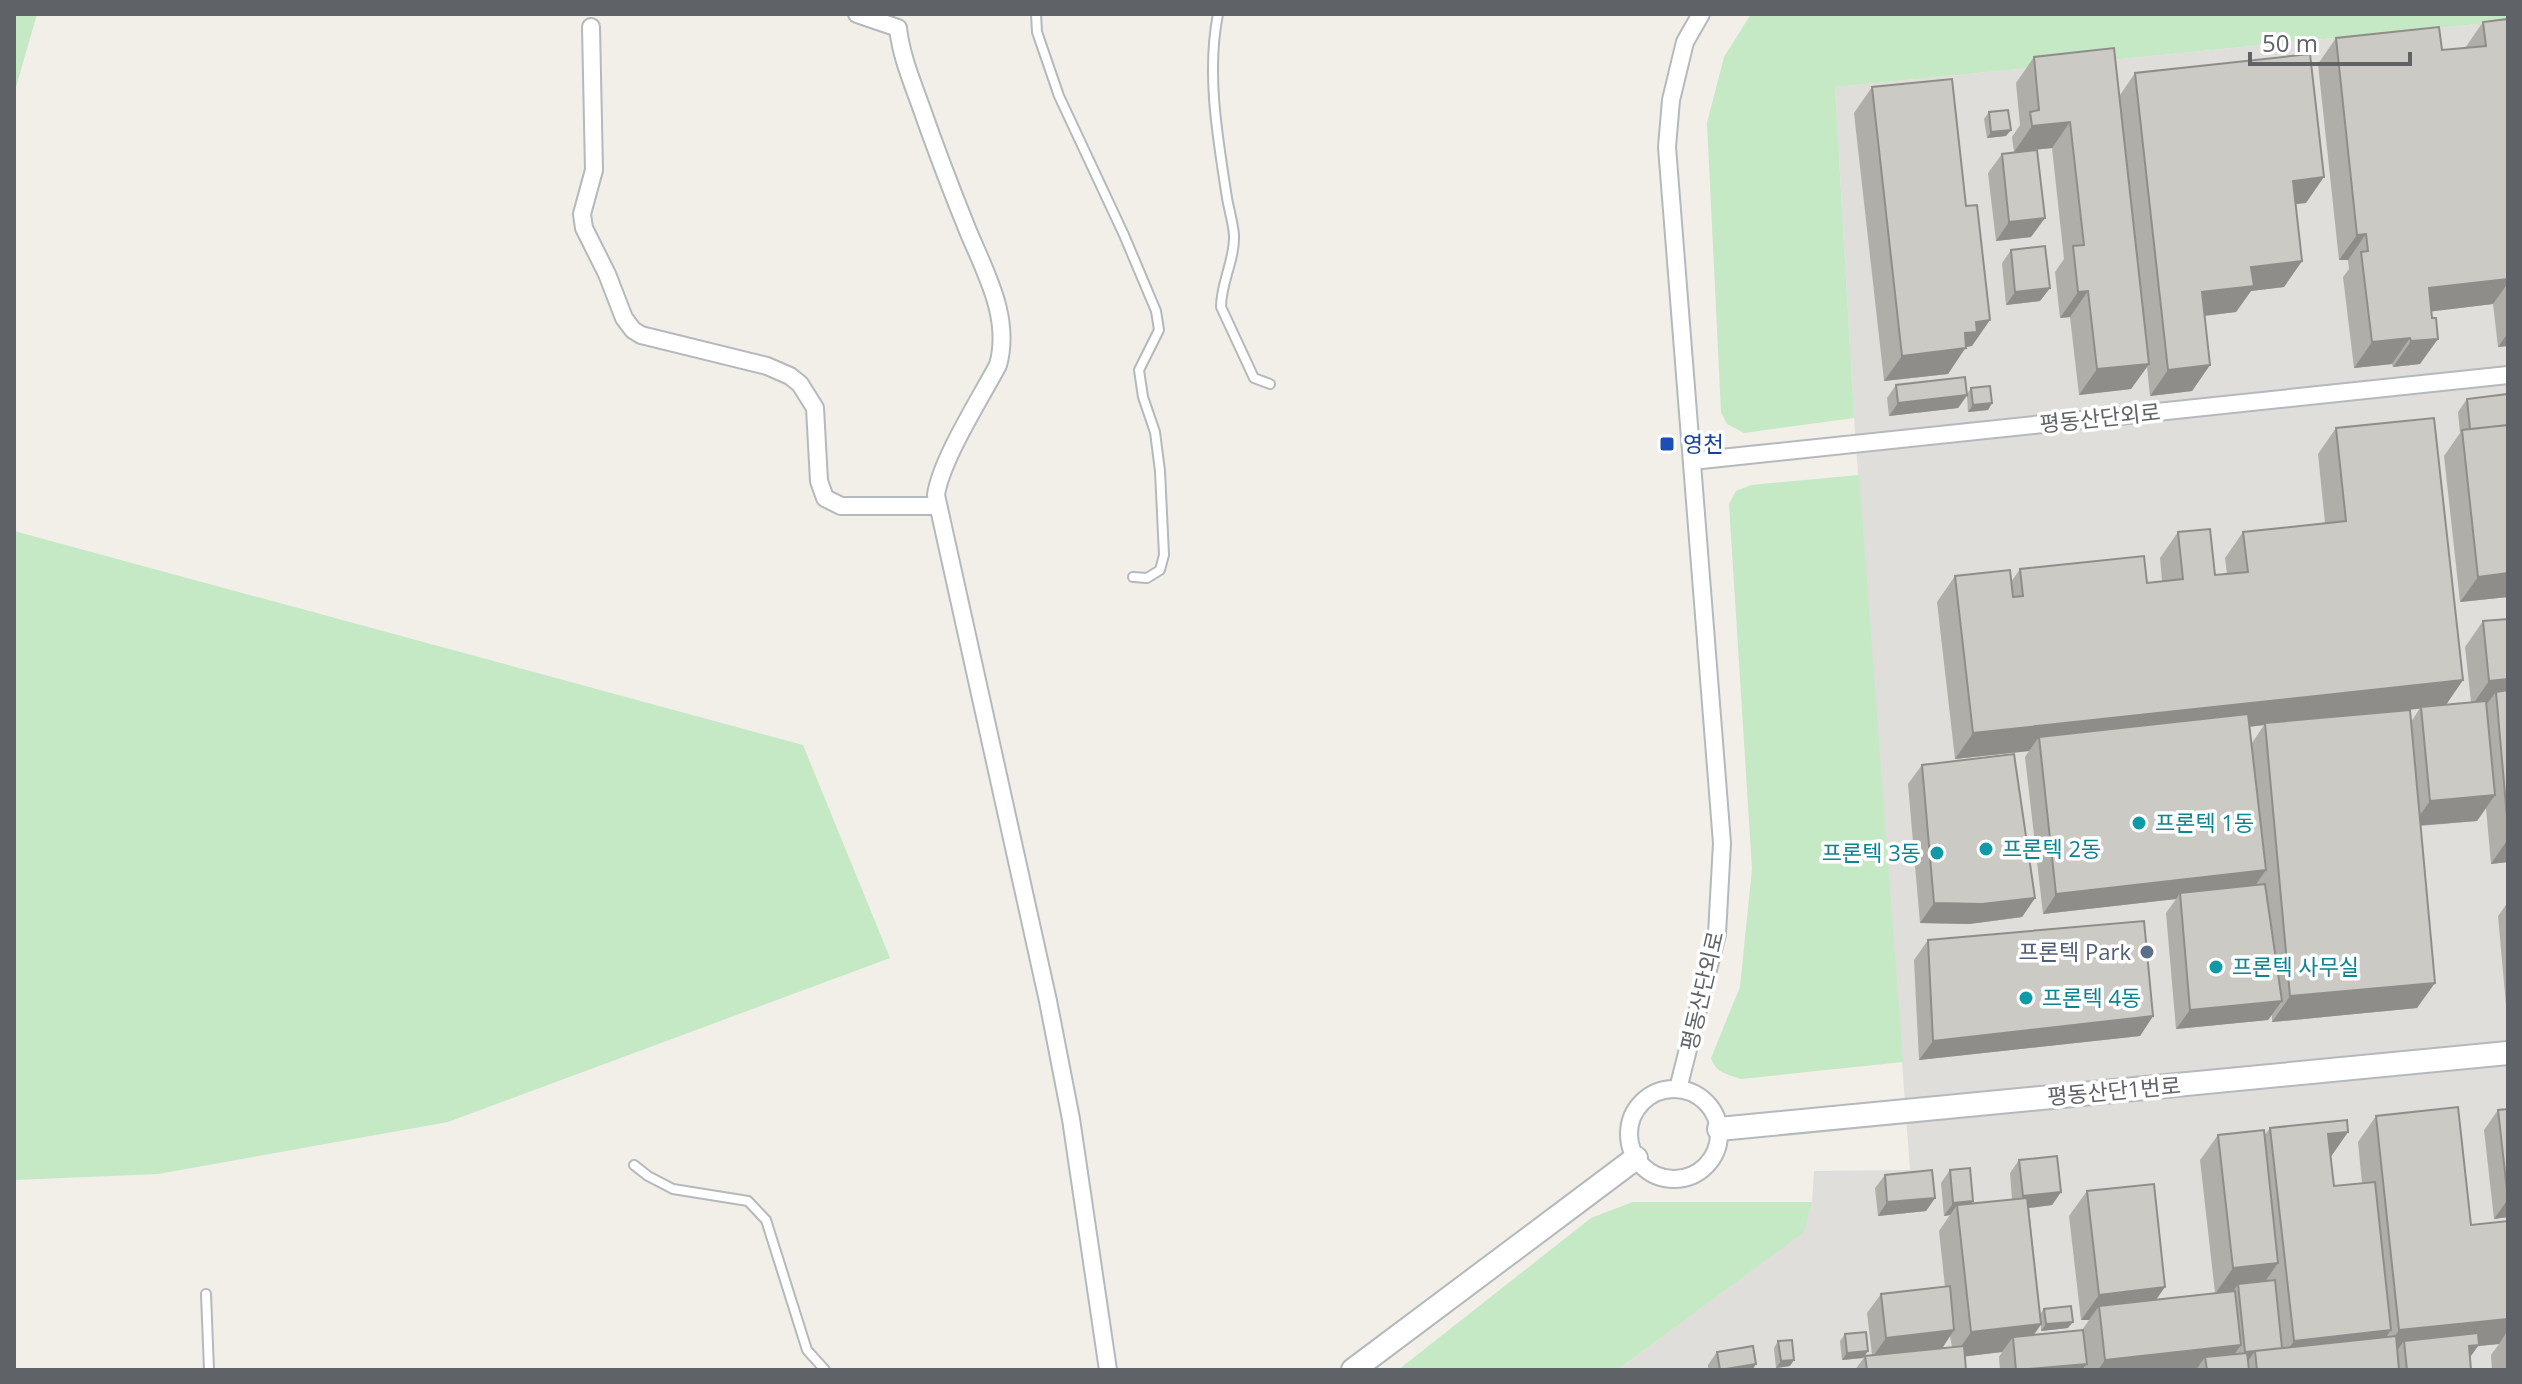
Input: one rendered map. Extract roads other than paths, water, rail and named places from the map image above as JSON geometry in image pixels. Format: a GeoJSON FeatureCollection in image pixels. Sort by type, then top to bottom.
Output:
{"type":"FeatureCollection","features":[{"type":"Feature","properties":{"kind":"street"},"geometry":{"type":"LineString","coordinates":[[857,14],[902,21],[900,47],[938,157],[998,305],[1002,333],[998,365],[938,483],[938,506],[1048,1001],[1068,1104],[1108,1370]]}},
{"type":"Feature","properties":{"kind":"street","name":"평동산단외로"},"geometry":{"type":"LineString","coordinates":[[1678,1089],[1717,934],[1722,843],[1667,147],[1671,100],[1685,42],[1700,15]]}},
{"type":"Feature","properties":{"kind":"street"},"geometry":{"type":"LineString","coordinates":[[591,27],[594,170],[582,214],[584,228],[624,318],[641,335],[767,366],[800,384],[810,396],[817,418],[821,492],[832,503],[860,507],[938,506]]}},
{"type":"Feature","properties":{"kind":"street","name":"평동산단외로"},"geometry":{"type":"LineString","coordinates":[[1692,461],[2508,375]]}},
{"type":"Feature","properties":{"kind":"street","name":"평동산단1번로"},"geometry":{"type":"LineString","coordinates":[[1719,1129],[2508,1053]]}},
{"type":"Feature","properties":{"kind":"street"},"geometry":{"type":"LineString","coordinates":[[1664,1090],[1692,1092],[1705,1101],[1715,1114],[1719,1129],[1718,1144],[1712,1159],[1701,1170],[1687,1177],[1673,1179],[1658,1176],[1636,1158],[1630,1145],[1632,1117],[1639,1104],[1664,1090]]}},
{"type":"Feature","properties":{"kind":"street"},"geometry":{"type":"LineString","coordinates":[[1353,1370],[1636,1158]]}},
{"type":"Feature","properties":{"kind":"lane"},"geometry":{"type":"LineString","coordinates":[[1036,14],[1037,32],[1059,96],[1156,311],[1159,330],[1139,370],[1143,397],[1155,432],[1164,555],[1160,570],[1147,578],[1133,577]]}},
{"type":"Feature","properties":{"kind":"lane"},"geometry":{"type":"LineString","coordinates":[[1218,14],[1213,54],[1214,97],[1234,236],[1221,307],[1254,378],[1270,384]]}},
{"type":"Feature","properties":{"kind":"lane"},"geometry":{"type":"LineString","coordinates":[[634,1165],[673,1189],[748,1201],[766,1220],[807,1350],[825,1370]]}},
{"type":"Feature","properties":{"kind":"lane"},"geometry":{"type":"LineString","coordinates":[[206,1294],[209,1370]]}},
{"type":"Feature","properties":{"kind":"place","name":"영천"},"geometry":{"type":"Point","coordinates":[1667,444]}},
{"type":"Feature","properties":{"kind":"place","name":"프론텍 1동"},"geometry":{"type":"Point","coordinates":[2139,823]}},
{"type":"Feature","properties":{"kind":"place","name":"프론텍 2동"},"geometry":{"type":"Point","coordinates":[1986,849]}},
{"type":"Feature","properties":{"kind":"place","name":"프론텍 3동"},"geometry":{"type":"Point","coordinates":[1937,853]}},
{"type":"Feature","properties":{"kind":"place","name":"프론텍 Park"},"geometry":{"type":"Point","coordinates":[2147,952]}},
{"type":"Feature","properties":{"kind":"place","name":"프론텍 사무실"},"geometry":{"type":"Point","coordinates":[2216,967]}},
{"type":"Feature","properties":{"kind":"place","name":"프론텍 4동"},"geometry":{"type":"Point","coordinates":[2026,998]}}]}
